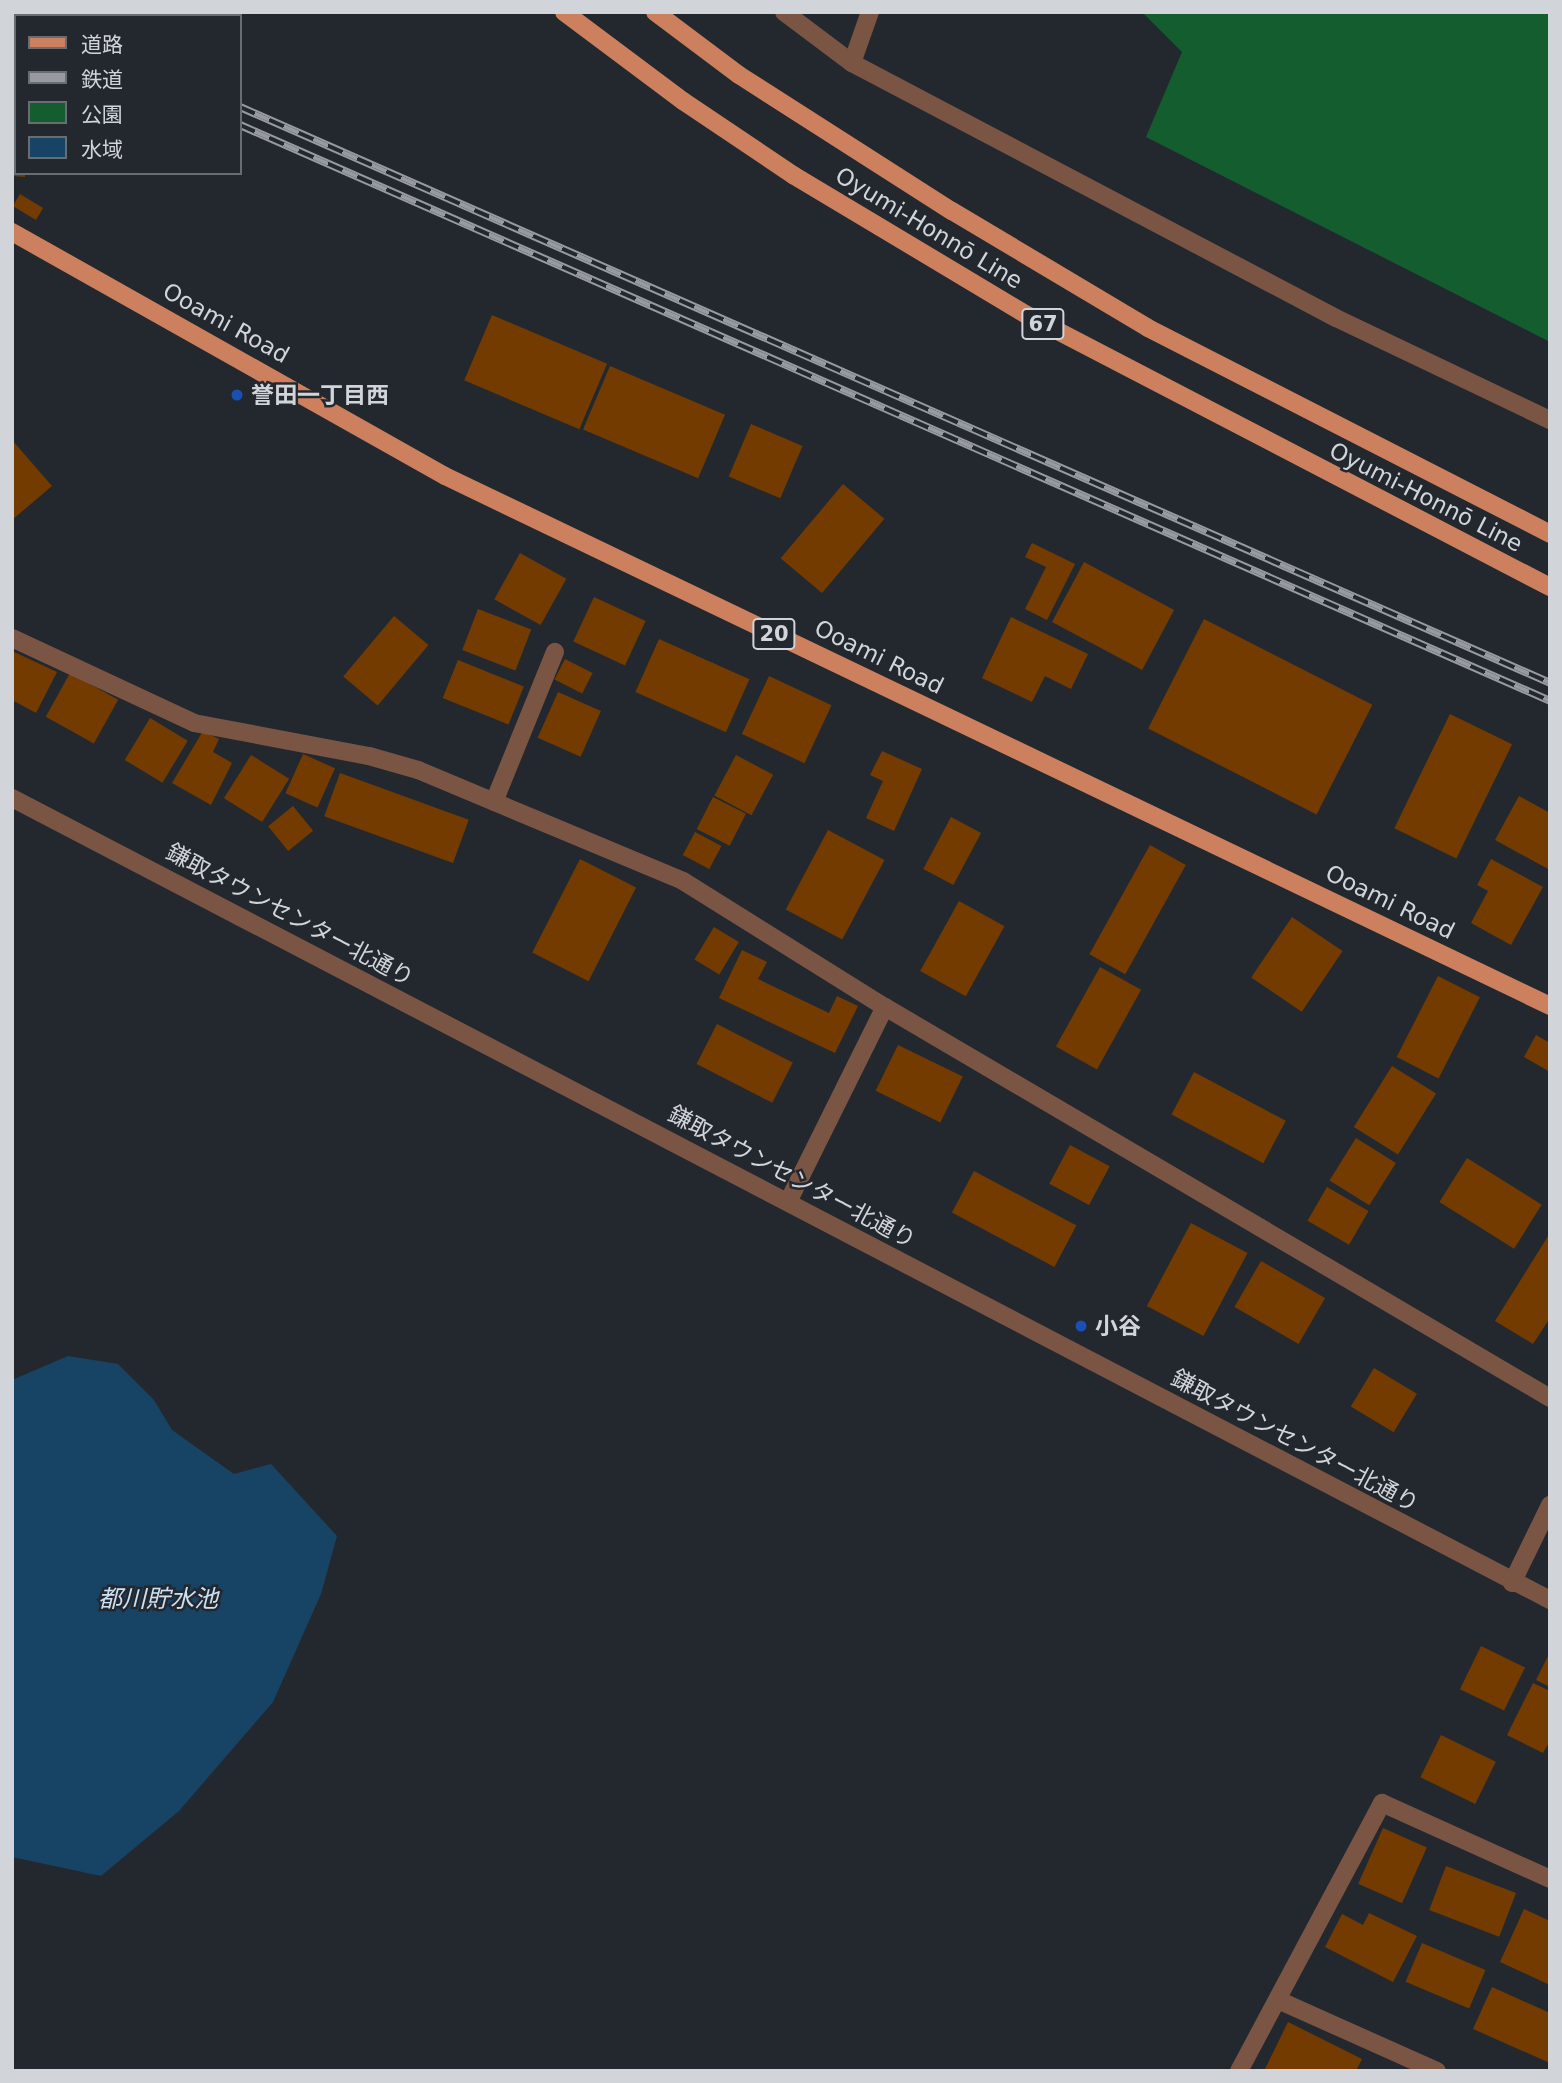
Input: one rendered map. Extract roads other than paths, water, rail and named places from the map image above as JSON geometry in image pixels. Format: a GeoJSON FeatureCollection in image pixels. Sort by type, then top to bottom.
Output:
{"type":"FeatureCollection","features":[{"type":"Feature","properties":{"kind":"main road","name":"Oyumi-Honnō Line"},"geometry":{"type":"LineString","coordinates":[[564,12],[682,101],[793,175],[1027,315],[1550,587]]}},
{"type":"Feature","properties":{"kind":"main road","name":"Oyumi-Honnō Line"},"geometry":{"type":"LineString","coordinates":[[655,12],[761,90],[1148,328],[1550,534]]}},
{"type":"Feature","properties":{"kind":"main road","name":"Ooami Road"},"geometry":{"type":"LineString","coordinates":[[12,232],[445,476],[1550,1006]]}},
{"type":"Feature","properties":{"kind":"street"},"geometry":{"type":"LineString","coordinates":[[784,12],[852,63],[1336,318],[1550,420]]}},
{"type":"Feature","properties":{"kind":"street"},"geometry":{"type":"LineString","coordinates":[[852,63],[870,12]]}},
{"type":"Feature","properties":{"kind":"street"},"geometry":{"type":"LineString","coordinates":[[12,638],[194,723],[369,756],[494,802],[683,881],[885,1007],[1550,1398]]}},
{"type":"Feature","properties":{"kind":"street"},"geometry":{"type":"LineString","coordinates":[[494,802],[555,652]]}},
{"type":"Feature","properties":{"kind":"street","name":"鎌取タウンセンター北通り"},"geometry":{"type":"LineString","coordinates":[[12,798],[1512,1583],[1550,1600]]}},
{"type":"Feature","properties":{"kind":"street"},"geometry":{"type":"LineString","coordinates":[[788,1202],[885,1007]]}},
{"type":"Feature","properties":{"kind":"street"},"geometry":{"type":"LineString","coordinates":[[1512,1583],[1550,1505]]}},
{"type":"Feature","properties":{"kind":"street"},"geometry":{"type":"LineString","coordinates":[[1239,2071],[1382,1803],[1550,1879]]}},
{"type":"Feature","properties":{"kind":"street"},"geometry":{"type":"LineString","coordinates":[[1278,2000],[1437,2071]]}},
{"type":"Feature","properties":{"kind":"water","name":"都川貯水池"},"geometry":{"type":"Polygon","coordinates":[[[68,1356],[118,1364],[154,1400],[172,1430],[234,1474],[271,1464],[337,1536],[321,1594],[273,1702],[179,1811],[101,1876],[12,1857],[12,1380],[68,1356]]]}},
{"type":"Feature","properties":{"kind":"railway"},"geometry":{"type":"LineString","coordinates":[[25,12],[29,14]]}},
{"type":"Feature","properties":{"kind":"railway"},"geometry":{"type":"LineString","coordinates":[[242,108],[1550,683]]}},
{"type":"Feature","properties":{"kind":"railway"},"geometry":{"type":"LineString","coordinates":[[242,126],[1550,701]]}},
{"type":"Feature","properties":{"kind":"place","name":"誉田一丁目西"},"geometry":{"type":"Point","coordinates":[237,395]}},
{"type":"Feature","properties":{"kind":"place","name":"小谷"},"geometry":{"type":"Point","coordinates":[1081,1326]}}]}
